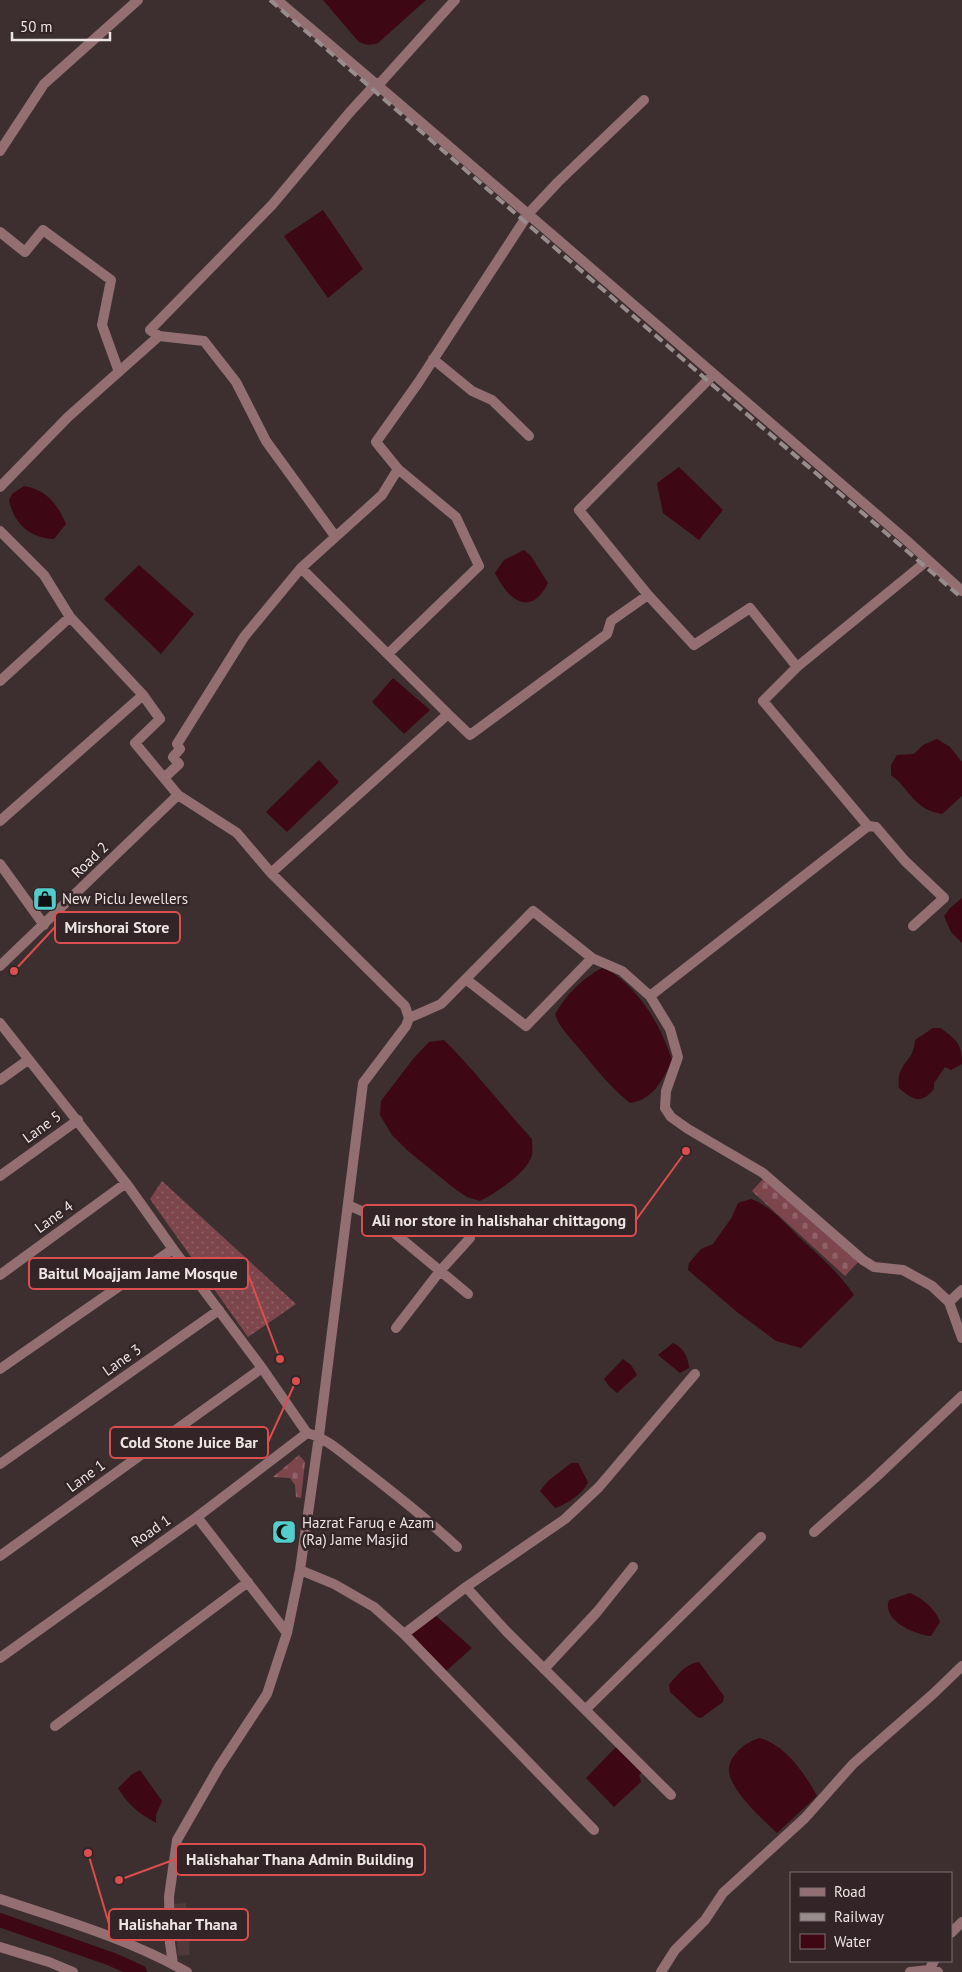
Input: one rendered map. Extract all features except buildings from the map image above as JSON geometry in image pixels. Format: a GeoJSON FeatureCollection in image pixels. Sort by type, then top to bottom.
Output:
{"type":"FeatureCollection","features":[{"type":"Feature","properties":{"kind":"street"},"geometry":{"type":"LineString","coordinates":[[0,151],[44,84],[138,0]]}},
{"type":"Feature","properties":{"kind":"street"},"geometry":{"type":"LineString","coordinates":[[277,0],[529,214],[962,591]]}},
{"type":"Feature","properties":{"kind":"street"},"geometry":{"type":"LineString","coordinates":[[335,536],[266,441],[236,382],[204,341],[159,336],[150,330],[225,251],[272,205],[350,112],[455,0]]}},
{"type":"Feature","properties":{"kind":"street"},"geometry":{"type":"LineString","coordinates":[[388,654],[479,566],[456,517],[398,470],[376,442],[529,214],[558,182],[644,100]]}},
{"type":"Feature","properties":{"kind":"street"},"geometry":{"type":"LineString","coordinates":[[0,232],[25,252],[43,230],[111,280],[102,325],[119,372]]}},
{"type":"Feature","properties":{"kind":"street"},"geometry":{"type":"LineString","coordinates":[[0,487],[68,417],[159,336]]}},
{"type":"Feature","properties":{"kind":"street"},"geometry":{"type":"LineString","coordinates":[[433,359],[472,391],[492,400],[529,436]]}},
{"type":"Feature","properties":{"kind":"street"},"geometry":{"type":"LineString","coordinates":[[713,375],[579,510],[648,595],[694,645],[750,608],[797,667]]}},
{"type":"Feature","properties":{"kind":"street"},"geometry":{"type":"LineString","coordinates":[[165,777],[179,764],[173,757],[180,749],[177,744],[244,637],[302,568],[382,495],[398,470]]}},
{"type":"Feature","properties":{"kind":"street"},"geometry":{"type":"LineString","coordinates":[[0,531],[44,575],[70,617],[143,695],[160,718],[135,743],[178,795],[237,833],[271,873],[405,1006],[409,1018],[406,1026],[363,1083],[319,1436],[300,1570],[287,1633],[267,1694],[219,1767],[178,1840],[169,1897],[170,1943],[173,1964]]}},
{"type":"Feature","properties":{"kind":"street"},"geometry":{"type":"LineString","coordinates":[[913,926],[944,898],[905,862],[876,827],[868,826],[763,701],[797,667],[928,560]]}},
{"type":"Feature","properties":{"kind":"street"},"geometry":{"type":"LineString","coordinates":[[302,568],[470,736],[607,634],[611,621],[648,595]]}},
{"type":"Feature","properties":{"kind":"street"},"geometry":{"type":"LineString","coordinates":[[0,681],[70,617]]}},
{"type":"Feature","properties":{"kind":"street"},"geometry":{"type":"LineString","coordinates":[[0,821],[143,695]]}},
{"type":"Feature","properties":{"kind":"street"},"geometry":{"type":"LineString","coordinates":[[271,873],[448,714]]}},
{"type":"Feature","properties":{"kind":"street","name":"Road 2"},"geometry":{"type":"LineString","coordinates":[[0,966],[178,795]]}},
{"type":"Feature","properties":{"kind":"street"},"geometry":{"type":"LineString","coordinates":[[650,996],[868,826]]}},
{"type":"Feature","properties":{"kind":"street"},"geometry":{"type":"LineString","coordinates":[[0,864],[44,925]]}},
{"type":"Feature","properties":{"kind":"street"},"geometry":{"type":"LineString","coordinates":[[409,1018],[441,1004],[467,980],[533,911],[592,958],[622,971],[650,996],[670,1029],[678,1057],[666,1091],[665,1108],[671,1117],[688,1129],[763,1172],[863,1260],[874,1267],[903,1270],[932,1286],[949,1302],[962,1338]]}},
{"type":"Feature","properties":{"kind":"street"},"geometry":{"type":"LineString","coordinates":[[467,980],[526,1026],[592,958]]}},
{"type":"Feature","properties":{"kind":"street"},"geometry":{"type":"LineString","coordinates":[[0,1023],[126,1183],[262,1368],[307,1433],[319,1436],[393,1492],[457,1547]]}},
{"type":"Feature","properties":{"kind":"street"},"geometry":{"type":"LineString","coordinates":[[0,1080],[28,1060]]}},
{"type":"Feature","properties":{"kind":"street","name":"Lane 5"},"geometry":{"type":"LineString","coordinates":[[0,1176],[78,1120]]}},
{"type":"Feature","properties":{"kind":"street","name":"Lane 4"},"geometry":{"type":"LineString","coordinates":[[0,1275],[126,1183]]}},
{"type":"Feature","properties":{"kind":"street"},"geometry":{"type":"LineString","coordinates":[[348,1205],[374,1217],[468,1294]]}},
{"type":"Feature","properties":{"kind":"street"},"geometry":{"type":"LineString","coordinates":[[396,1328],[440,1271],[470,1238]]}},
{"type":"Feature","properties":{"kind":"street"},"geometry":{"type":"LineString","coordinates":[[0,1369],[173,1249]]}},
{"type":"Feature","properties":{"kind":"street"},"geometry":{"type":"LineString","coordinates":[[949,1302],[962,1290]]}},
{"type":"Feature","properties":{"kind":"street","name":"Lane 3"},"geometry":{"type":"LineString","coordinates":[[0,1464],[219,1310]]}},
{"type":"Feature","properties":{"kind":"street","name":"Lane 1"},"geometry":{"type":"LineString","coordinates":[[0,1556],[262,1368]]}},
{"type":"Feature","properties":{"kind":"street"},"geometry":{"type":"LineString","coordinates":[[404,1634],[466,1587],[565,1519],[599,1486],[649,1425],[695,1374]]}},
{"type":"Feature","properties":{"kind":"street"},"geometry":{"type":"LineString","coordinates":[[814,1532],[875,1478],[962,1396]]}},
{"type":"Feature","properties":{"kind":"street","name":"Road 1"},"geometry":{"type":"LineString","coordinates":[[0,1658],[197,1517],[307,1433]]}},
{"type":"Feature","properties":{"kind":"street"},"geometry":{"type":"LineString","coordinates":[[197,1517],[287,1633]]}},
{"type":"Feature","properties":{"kind":"street"},"geometry":{"type":"LineString","coordinates":[[586,1709],[761,1537]]}},
{"type":"Feature","properties":{"kind":"street"},"geometry":{"type":"LineString","coordinates":[[544,1669],[597,1612],[633,1567]]}},
{"type":"Feature","properties":{"kind":"street"},"geometry":{"type":"LineString","coordinates":[[300,1570],[334,1584],[374,1607],[404,1634],[594,1830]]}},
{"type":"Feature","properties":{"kind":"street"},"geometry":{"type":"LineString","coordinates":[[55,1726],[248,1582]]}},
{"type":"Feature","properties":{"kind":"street"},"geometry":{"type":"LineString","coordinates":[[466,1587],[506,1631],[671,1795]]}},
{"type":"Feature","properties":{"kind":"street"},"geometry":{"type":"LineString","coordinates":[[661,1972],[675,1950],[705,1920],[723,1893],[805,1818],[853,1764],[962,1666]]}},
{"type":"Feature","properties":{"kind":"street"},"geometry":{"type":"LineString","coordinates":[[0,1899],[100,1933],[188,1972]]}},
{"type":"Feature","properties":{"kind":"street"},"geometry":{"type":"LineString","coordinates":[[952,1932],[962,1922]]}},
{"type":"Feature","properties":{"kind":"street"},"geometry":{"type":"LineString","coordinates":[[0,1947],[49,1962],[73,1972]]}},
{"type":"Feature","properties":{"kind":"street"},"geometry":{"type":"LineString","coordinates":[[910,1972],[933,1971]]}},
{"type":"Feature","properties":{"kind":"shaded area"},"geometry":{"type":"Polygon","coordinates":[[[186,1903],[190,1955],[178,1956],[174,1904],[186,1903]]]}},
{"type":"Feature","properties":{"kind":"green space"},"geometry":{"type":"Polygon","coordinates":[[[765,1177],[860,1260],[845,1276],[752,1191],[765,1177]]]}},
{"type":"Feature","properties":{"kind":"green space"},"geometry":{"type":"Polygon","coordinates":[[[162,1181],[296,1304],[248,1337],[150,1199],[162,1181]]]}},
{"type":"Feature","properties":{"kind":"green space"},"geometry":{"type":"Polygon","coordinates":[[[299,1455],[305,1462],[301,1498],[296,1497],[295,1485],[290,1478],[273,1477],[299,1455]]]}},
{"type":"Feature","properties":{"kind":"water"},"geometry":{"type":"Polygon","coordinates":[[[323,0],[426,0],[378,43],[368,45],[358,41],[323,0]]]}},
{"type":"Feature","properties":{"kind":"water"},"geometry":{"type":"Polygon","coordinates":[[[323,210],[363,269],[328,298],[284,236],[323,210]]]}},
{"type":"Feature","properties":{"kind":"water"},"geometry":{"type":"Polygon","coordinates":[[[679,467],[723,510],[699,540],[663,513],[657,483],[679,467]]]}},
{"type":"Feature","properties":{"kind":"water"},"geometry":{"type":"Polygon","coordinates":[[[24,486],[45,494],[59,510],[66,524],[54,539],[31,533],[19,523],[11,509],[9,500],[12,494],[24,486]]]}},
{"type":"Feature","properties":{"kind":"water"},"geometry":{"type":"Polygon","coordinates":[[[524,550],[531,556],[548,583],[541,594],[534,600],[527,602],[520,601],[506,591],[495,573],[504,560],[524,550]]]}},
{"type":"Feature","properties":{"kind":"water"},"geometry":{"type":"Polygon","coordinates":[[[139,565],[194,614],[161,654],[104,599],[139,565]]]}},
{"type":"Feature","properties":{"kind":"water"},"geometry":{"type":"Polygon","coordinates":[[[393,678],[430,710],[404,734],[372,702],[393,678]]]}},
{"type":"Feature","properties":{"kind":"water"},"geometry":{"type":"Polygon","coordinates":[[[937,739],[950,747],[962,762],[962,796],[942,814],[933,812],[919,804],[891,775],[891,765],[897,755],[914,754],[923,745],[937,739]]]}},
{"type":"Feature","properties":{"kind":"water"},"geometry":{"type":"Polygon","coordinates":[[[319,760],[339,782],[287,832],[266,812],[319,760]]]}},
{"type":"Feature","properties":{"kind":"water"},"geometry":{"type":"Polygon","coordinates":[[[962,898],[962,943],[951,932],[944,916],[962,898]]]}},
{"type":"Feature","properties":{"kind":"water"},"geometry":{"type":"Polygon","coordinates":[[[604,967],[627,985],[646,1007],[661,1033],[672,1060],[656,1088],[645,1098],[630,1103],[604,1079],[560,1025],[555,1014],[576,987],[604,967]]]}},
{"type":"Feature","properties":{"kind":"water"},"geometry":{"type":"Polygon","coordinates":[[[933,1028],[941,1028],[957,1043],[961,1051],[962,1064],[951,1070],[945,1067],[934,1083],[934,1089],[929,1094],[921,1099],[913,1098],[899,1088],[900,1072],[912,1054],[915,1040],[933,1028]]]}},
{"type":"Feature","properties":{"kind":"water"},"geometry":{"type":"Polygon","coordinates":[[[444,1040],[532,1139],[532,1155],[524,1168],[502,1188],[480,1201],[467,1197],[455,1189],[408,1151],[392,1135],[380,1115],[381,1101],[413,1059],[429,1042],[444,1040]]]}},
{"type":"Feature","properties":{"kind":"water"},"geometry":{"type":"Polygon","coordinates":[[[751,1199],[765,1206],[778,1216],[829,1265],[854,1295],[801,1348],[776,1341],[737,1312],[688,1270],[689,1263],[701,1249],[713,1244],[732,1217],[738,1203],[751,1199]]]}},
{"type":"Feature","properties":{"kind":"water"},"geometry":{"type":"Polygon","coordinates":[[[673,1343],[683,1350],[688,1360],[689,1368],[680,1373],[658,1355],[673,1343]]]}},
{"type":"Feature","properties":{"kind":"water"},"geometry":{"type":"Polygon","coordinates":[[[623,1359],[631,1365],[637,1375],[617,1393],[604,1379],[623,1359]]]}},
{"type":"Feature","properties":{"kind":"water"},"geometry":{"type":"Polygon","coordinates":[[[571,1463],[578,1463],[588,1482],[574,1498],[555,1508],[540,1491],[548,1481],[571,1463]]]}},
{"type":"Feature","properties":{"kind":"water"},"geometry":{"type":"Polygon","coordinates":[[[910,1593],[928,1605],[938,1617],[940,1622],[931,1636],[917,1633],[901,1625],[890,1614],[889,1600],[910,1593]]]}},
{"type":"Feature","properties":{"kind":"water"},"geometry":{"type":"Polygon","coordinates":[[[436,1616],[472,1648],[445,1672],[412,1634],[436,1616]]]}},
{"type":"Feature","properties":{"kind":"water"},"geometry":{"type":"Polygon","coordinates":[[[699,1662],[724,1696],[723,1702],[701,1718],[697,1717],[670,1692],[669,1685],[686,1667],[699,1662]]]}},
{"type":"Feature","properties":{"kind":"water"},"geometry":{"type":"Polygon","coordinates":[[[759,1738],[768,1741],[786,1753],[807,1779],[817,1796],[777,1833],[741,1796],[731,1779],[729,1771],[730,1762],[737,1752],[746,1744],[759,1738]]]}},
{"type":"Feature","properties":{"kind":"water"},"geometry":{"type":"Polygon","coordinates":[[[619,1744],[644,1771],[639,1775],[641,1782],[614,1807],[586,1778],[619,1744]]]}},
{"type":"Feature","properties":{"kind":"water"},"geometry":{"type":"Polygon","coordinates":[[[140,1770],[162,1801],[156,1815],[156,1823],[135,1808],[118,1788],[131,1775],[140,1770]]]}},
{"type":"Feature","properties":{"kind":"waterway"},"geometry":{"type":"LineString","coordinates":[[0,1920],[111,1959],[140,1972]]}},
{"type":"Feature","properties":{"kind":"railway"},"geometry":{"type":"LineString","coordinates":[[270,0],[708,381],[962,598]]}},
{"type":"Feature","properties":{"kind":"place","name":"New Piclu Jewellers"},"geometry":{"type":"Point","coordinates":[45,899]}},
{"type":"Feature","properties":{"kind":"place","name":"Mirshorai Store"},"geometry":{"type":"Point","coordinates":[14,971]}},
{"type":"Feature","properties":{"kind":"place","name":"Ali nor store in halishahar chittagong"},"geometry":{"type":"Point","coordinates":[686,1151]}},
{"type":"Feature","properties":{"kind":"place","name":"Baitul Moajjam Jame Mosque"},"geometry":{"type":"Point","coordinates":[280,1359]}},
{"type":"Feature","properties":{"kind":"place","name":"Cold Stone Juice Bar"},"geometry":{"type":"Point","coordinates":[296,1381]}},
{"type":"Feature","properties":{"kind":"place","name":"Hazrat Faruq e Azam (Ra) Jame Masjid"},"geometry":{"type":"Point","coordinates":[284,1532]}},
{"type":"Feature","properties":{"kind":"place","name":"Halishahar Thana"},"geometry":{"type":"Point","coordinates":[88,1853]}},
{"type":"Feature","properties":{"kind":"place","name":"Halishahar Thana Admin Building"},"geometry":{"type":"Point","coordinates":[119,1880]}}]}
